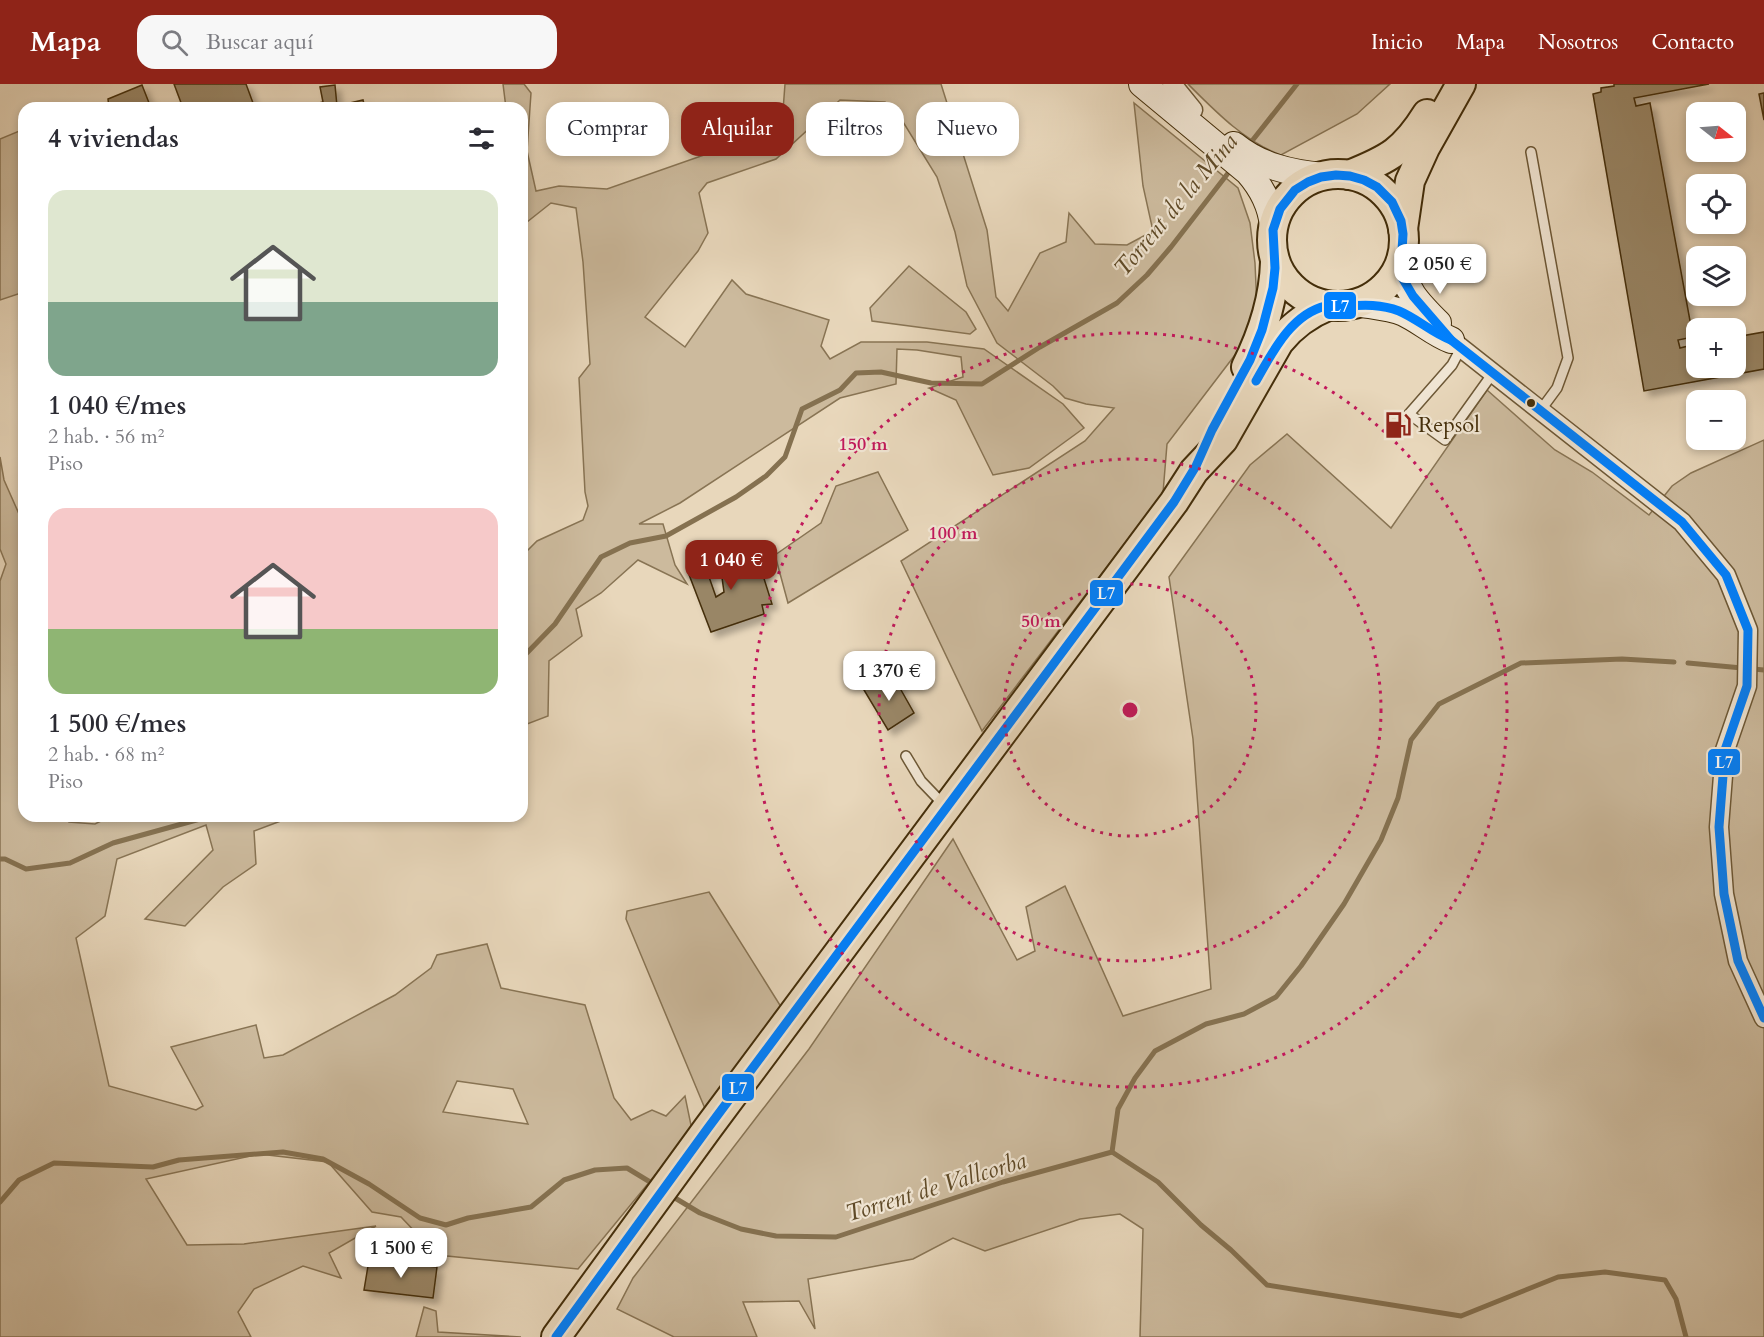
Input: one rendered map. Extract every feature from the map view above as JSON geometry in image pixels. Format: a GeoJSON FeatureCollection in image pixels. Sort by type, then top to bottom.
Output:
{"type":"FeatureCollection","features":[{"type":"Feature","properties":{"kind":"main road"},"geometry":{"type":"LineString","coordinates":[[1194,471],[1211,432],[1259,341],[1273,292],[1275,262],[1272,244],[1273,226],[1277,213],[1286,199],[1307,181],[1336,175],[1391,157],[1404,145],[1423,120],[1445,84]]}},
{"type":"Feature","properties":{"kind":"main road"},"geometry":{"type":"LineString","coordinates":[[556,1337],[1174,502],[1194,471],[1222,440],[1274,350],[1290,328],[1315,311],[1367,299],[1382,288],[1396,271],[1403,249],[1403,230],[1410,181],[1425,148],[1461,84]]}},
{"type":"Feature","properties":{"kind":"main road"},"geometry":{"type":"LineString","coordinates":[[1336,175],[1365,180],[1387,196],[1400,218],[1403,230]]}},
{"type":"Feature","properties":{"kind":"main road"},"geometry":{"type":"LineString","coordinates":[[1275,262],[1283,277],[1294,290],[1306,298],[1342,304]]}},
{"type":"Feature","properties":{"kind":"street"},"geometry":{"type":"LineString","coordinates":[[1142,84],[1248,172],[1270,207],[1273,226]]}},
{"type":"Feature","properties":{"kind":"street"},"geometry":{"type":"LineString","coordinates":[[1162,84],[1229,141],[1260,161],[1296,173],[1336,175]]}},
{"type":"Feature","properties":{"kind":"street"},"geometry":{"type":"LineString","coordinates":[[1172,84],[1193,110]]}},
{"type":"Feature","properties":{"kind":"street"},"geometry":{"type":"LineString","coordinates":[[1400,261],[1403,278],[1414,299],[1456,344]]}},
{"type":"Feature","properties":{"kind":"street"},"geometry":{"type":"LineString","coordinates":[[1342,304],[1382,307],[1403,313],[1456,344],[1682,522],[1726,575],[1748,630],[1747,686],[1725,750],[1719,827],[1724,894],[1738,961],[1764,1018]]}},
{"type":"Feature","properties":{"kind":"lane"},"geometry":{"type":"LineString","coordinates":[[1532,152],[1568,358],[1557,388],[1540,411]]}},
{"type":"Feature","properties":{"kind":"lane"},"geometry":{"type":"LineString","coordinates":[[1456,344],[1452,365],[1409,414],[1445,440],[1493,373]]}},
{"type":"Feature","properties":{"kind":"lane"},"geometry":{"type":"LineString","coordinates":[[906,756],[921,781],[947,808]]}},
{"type":"Feature","properties":{"kind":"shaded area"},"geometry":{"type":"Polygon","coordinates":[[[503,84],[524,84],[531,93],[528,136],[528,102],[505,102],[503,84]]]}},
{"type":"Feature","properties":{"kind":"shaded area"},"geometry":{"type":"Polygon","coordinates":[[[785,84],[941,84],[947,102],[916,102],[916,143],[904,123],[904,102],[840,100],[838,102],[806,102],[806,131],[794,142],[794,102],[784,102],[785,84]]]}},
{"type":"Feature","properties":{"kind":"shaded area"},"geometry":{"type":"Polygon","coordinates":[[[1188,84],[1390,84],[1357,114],[1281,155],[1243,134],[1188,84]]]}},
{"type":"Feature","properties":{"kind":"shaded area"},"geometry":{"type":"Polygon","coordinates":[[[1134,103],[1238,188],[1250,223],[1255,263],[1257,308],[1241,347],[1167,444],[1163,493],[982,731],[901,561],[1085,441],[1114,408],[1065,398],[997,343],[967,286],[955,232],[937,177],[924,156],[964,156],[987,230],[996,297],[1008,311],[1040,253],[1066,242],[1069,213],[1095,244],[1127,245],[1153,231],[1143,186],[1134,103]]]}},
{"type":"Feature","properties":{"kind":"shaded area"},"geometry":{"type":"Polygon","coordinates":[[[18,132],[18,294],[0,300],[0,139],[18,132]]]}},
{"type":"Feature","properties":{"kind":"shaded area"},"geometry":{"type":"Polygon","coordinates":[[[528,155],[536,191],[559,186],[607,189],[701,156],[779,156],[707,183],[699,193],[708,233],[698,251],[645,317],[685,347],[732,280],[746,294],[829,320],[821,346],[830,359],[861,342],[927,342],[984,349],[1063,404],[1084,428],[1029,468],[993,475],[956,400],[929,388],[963,377],[961,357],[897,349],[896,384],[840,398],[680,503],[639,524],[663,524],[675,565],[687,584],[638,560],[601,593],[576,609],[582,636],[549,661],[548,716],[528,724],[528,550],[537,541],[583,520],[588,506],[585,492],[579,378],[590,364],[583,262],[576,208],[551,203],[528,221],[528,155]]]}},
{"type":"Feature","properties":{"kind":"shaded area"},"geometry":{"type":"Polygon","coordinates":[[[909,266],[966,312],[976,329],[970,334],[872,321],[870,308],[909,266]]]}},
{"type":"Feature","properties":{"kind":"shaded area"},"geometry":{"type":"Polygon","coordinates":[[[1487,390],[1555,450],[1592,472],[1649,515],[1672,486],[1691,473],[1764,440],[1764,1337],[1140,1337],[1143,1229],[1120,1214],[1080,1219],[985,1251],[953,1238],[913,1259],[808,1279],[815,1329],[799,1301],[743,1302],[757,1337],[674,1337],[617,1309],[633,1278],[809,1049],[953,839],[1017,960],[1035,951],[1026,907],[1065,886],[1123,1016],[1211,989],[1193,739],[1169,577],[1250,465],[1287,434],[1391,528],[1487,390]]]}},
{"type":"Feature","properties":{"kind":"shaded area"},"geometry":{"type":"Polygon","coordinates":[[[0,457],[4,480],[18,512],[18,822],[95,824],[99,822],[278,822],[254,831],[256,864],[223,887],[185,926],[145,919],[213,850],[206,825],[117,859],[105,916],[76,938],[109,1086],[196,1110],[203,1106],[171,1047],[256,1025],[264,1058],[283,1055],[395,995],[431,968],[437,955],[487,944],[501,988],[585,1005],[614,1098],[631,1120],[652,1110],[666,1116],[685,1096],[692,1130],[578,1269],[417,1253],[420,1237],[401,1217],[372,1212],[328,1162],[259,1154],[146,1179],[187,1245],[244,1244],[376,1226],[329,1253],[341,1278],[303,1266],[254,1289],[238,1312],[251,1337],[0,1337],[0,581],[6,564],[0,549],[0,457]],[[457,1081],[443,1112],[528,1124],[513,1089],[457,1081]]]}},
{"type":"Feature","properties":{"kind":"shaded area"},"geometry":{"type":"Polygon","coordinates":[[[878,472],[908,530],[788,603],[775,555],[821,523],[836,486],[878,472]]]}},
{"type":"Feature","properties":{"kind":"shaded area"},"geometry":{"type":"Polygon","coordinates":[[[709,892],[783,1010],[706,1111],[626,919],[627,911],[709,892]]]}},
{"type":"Feature","properties":{"kind":"shaded area"},"geometry":{"type":"Polygon","coordinates":[[[424,1307],[436,1311],[438,1332],[521,1337],[416,1337],[424,1307]]]}},
{"type":"Feature","properties":{"kind":"building"},"geometry":{"type":"Polygon","coordinates":[[[174,84],[246,84],[253,102],[181,102],[174,84]]]}},
{"type":"Feature","properties":{"kind":"building"},"geometry":{"type":"Polygon","coordinates":[[[1614,84],[1709,84],[1634,98],[1636,106],[1650,103],[1690,318],[1686,318],[1686,338],[1678,340],[1680,348],[1686,346],[1686,378],[1715,378],[1644,391],[1593,94],[1601,92],[1601,88],[1614,86],[1614,84]]]}},
{"type":"Feature","properties":{"kind":"building"},"geometry":{"type":"Polygon","coordinates":[[[142,85],[149,102],[108,102],[108,99],[142,85]]]}},
{"type":"Feature","properties":{"kind":"building"},"geometry":{"type":"Polygon","coordinates":[[[335,85],[337,102],[323,102],[320,87],[335,85]]]}},
{"type":"Feature","properties":{"kind":"building"},"geometry":{"type":"Polygon","coordinates":[[[1764,93],[1764,120],[1759,94],[1764,93]]]}},
{"type":"Feature","properties":{"kind":"building"},"geometry":{"type":"Polygon","coordinates":[[[1764,332],[1764,369],[1746,372],[1746,335],[1764,332]]]}},
{"type":"Feature","properties":{"kind":"building"},"geometry":{"type":"Polygon","coordinates":[[[756,553],[772,604],[762,605],[764,614],[711,632],[688,572],[710,557],[720,569],[708,574],[716,597],[724,592],[720,563],[756,553]]]}},
{"type":"Feature","properties":{"kind":"building"},"geometry":{"type":"Polygon","coordinates":[[[892,674],[914,713],[888,730],[864,690],[892,674]]]}},
{"type":"Feature","properties":{"kind":"building"},"geometry":{"type":"Polygon","coordinates":[[[369,1260],[437,1267],[433,1298],[364,1290],[369,1260]]]}},
{"type":"Feature","properties":{"kind":"waterway","name":"Torrent de la Mina"},"geometry":{"type":"LineString","coordinates":[[1248,146],[1297,84]]}},
{"type":"Feature","properties":{"kind":"waterway","name":"Torrent de la Mina"},"geometry":{"type":"LineString","coordinates":[[528,652],[555,624],[601,557],[630,543],[666,536],[736,497],[766,476],[785,457],[802,409],[840,390],[856,373],[881,372],[931,383],[982,384],[1040,347],[1117,303],[1147,275],[1171,247],[1232,168]]}},
{"type":"Feature","properties":{"kind":"waterway","name":"Torrent de Vallcorba"},"geometry":{"type":"LineString","coordinates":[[670,1195],[700,1213],[741,1229],[776,1236],[836,1237],[1003,1182],[1112,1152],[1118,1109],[1135,1078],[1155,1051],[1206,1024],[1244,1014],[1276,997],[1301,966],[1344,904],[1381,840],[1398,798],[1411,740],[1439,704],[1521,663],[1622,659],[1674,662]]}},
{"type":"Feature","properties":{"kind":"waterway","name":"Torrent de Vallcorba"},"geometry":{"type":"LineString","coordinates":[[1688,663],[1764,670]]}},
{"type":"Feature","properties":{"kind":"waterway","name":"Torrent de la Mina"},"geometry":{"type":"LineString","coordinates":[[0,859],[26,869],[70,863],[113,843],[189,822]]}},
{"type":"Feature","properties":{"kind":"waterway","name":"Torrent de Vallcorba"},"geometry":{"type":"LineString","coordinates":[[0,1202],[19,1180],[54,1163],[153,1167],[179,1160],[283,1152],[323,1159],[369,1184],[420,1218],[446,1225],[468,1218],[531,1207],[564,1180],[595,1170],[627,1168],[655,1185]]}},
{"type":"Feature","properties":{"kind":"waterway"},"geometry":{"type":"LineString","coordinates":[[1112,1152],[1158,1182],[1267,1285],[1461,1316],[1558,1277],[1605,1272],[1665,1280],[1676,1299],[1686,1337]]}},
{"type":"Feature","properties":{"kind":"transit line","name":"L7"},"geometry":{"type":"LineString","coordinates":[[556,1337],[708,1128],[1174,502],[1196,466],[1212,430],[1250,360],[1262,330],[1273,288],[1275,268],[1273,230],[1280,209],[1295,190],[1321,177],[1350,176],[1377,187],[1392,202],[1401,221],[1403,279],[1413,296],[1451,340],[1682,522],[1726,575],[1748,630],[1747,686],[1725,750],[1719,827],[1724,894],[1738,961],[1764,1018]]}},
{"type":"Feature","properties":{"kind":"transit line","name":"L7"},"geometry":{"type":"LineString","coordinates":[[1256,381],[1276,347],[1293,326],[1314,310],[1326,306],[1386,307],[1406,314],[1451,340]]}},
{"type":"Feature","properties":{"kind":"place","name":"Repsol"},"geometry":{"type":"Point","coordinates":[1398,425]}}]}
